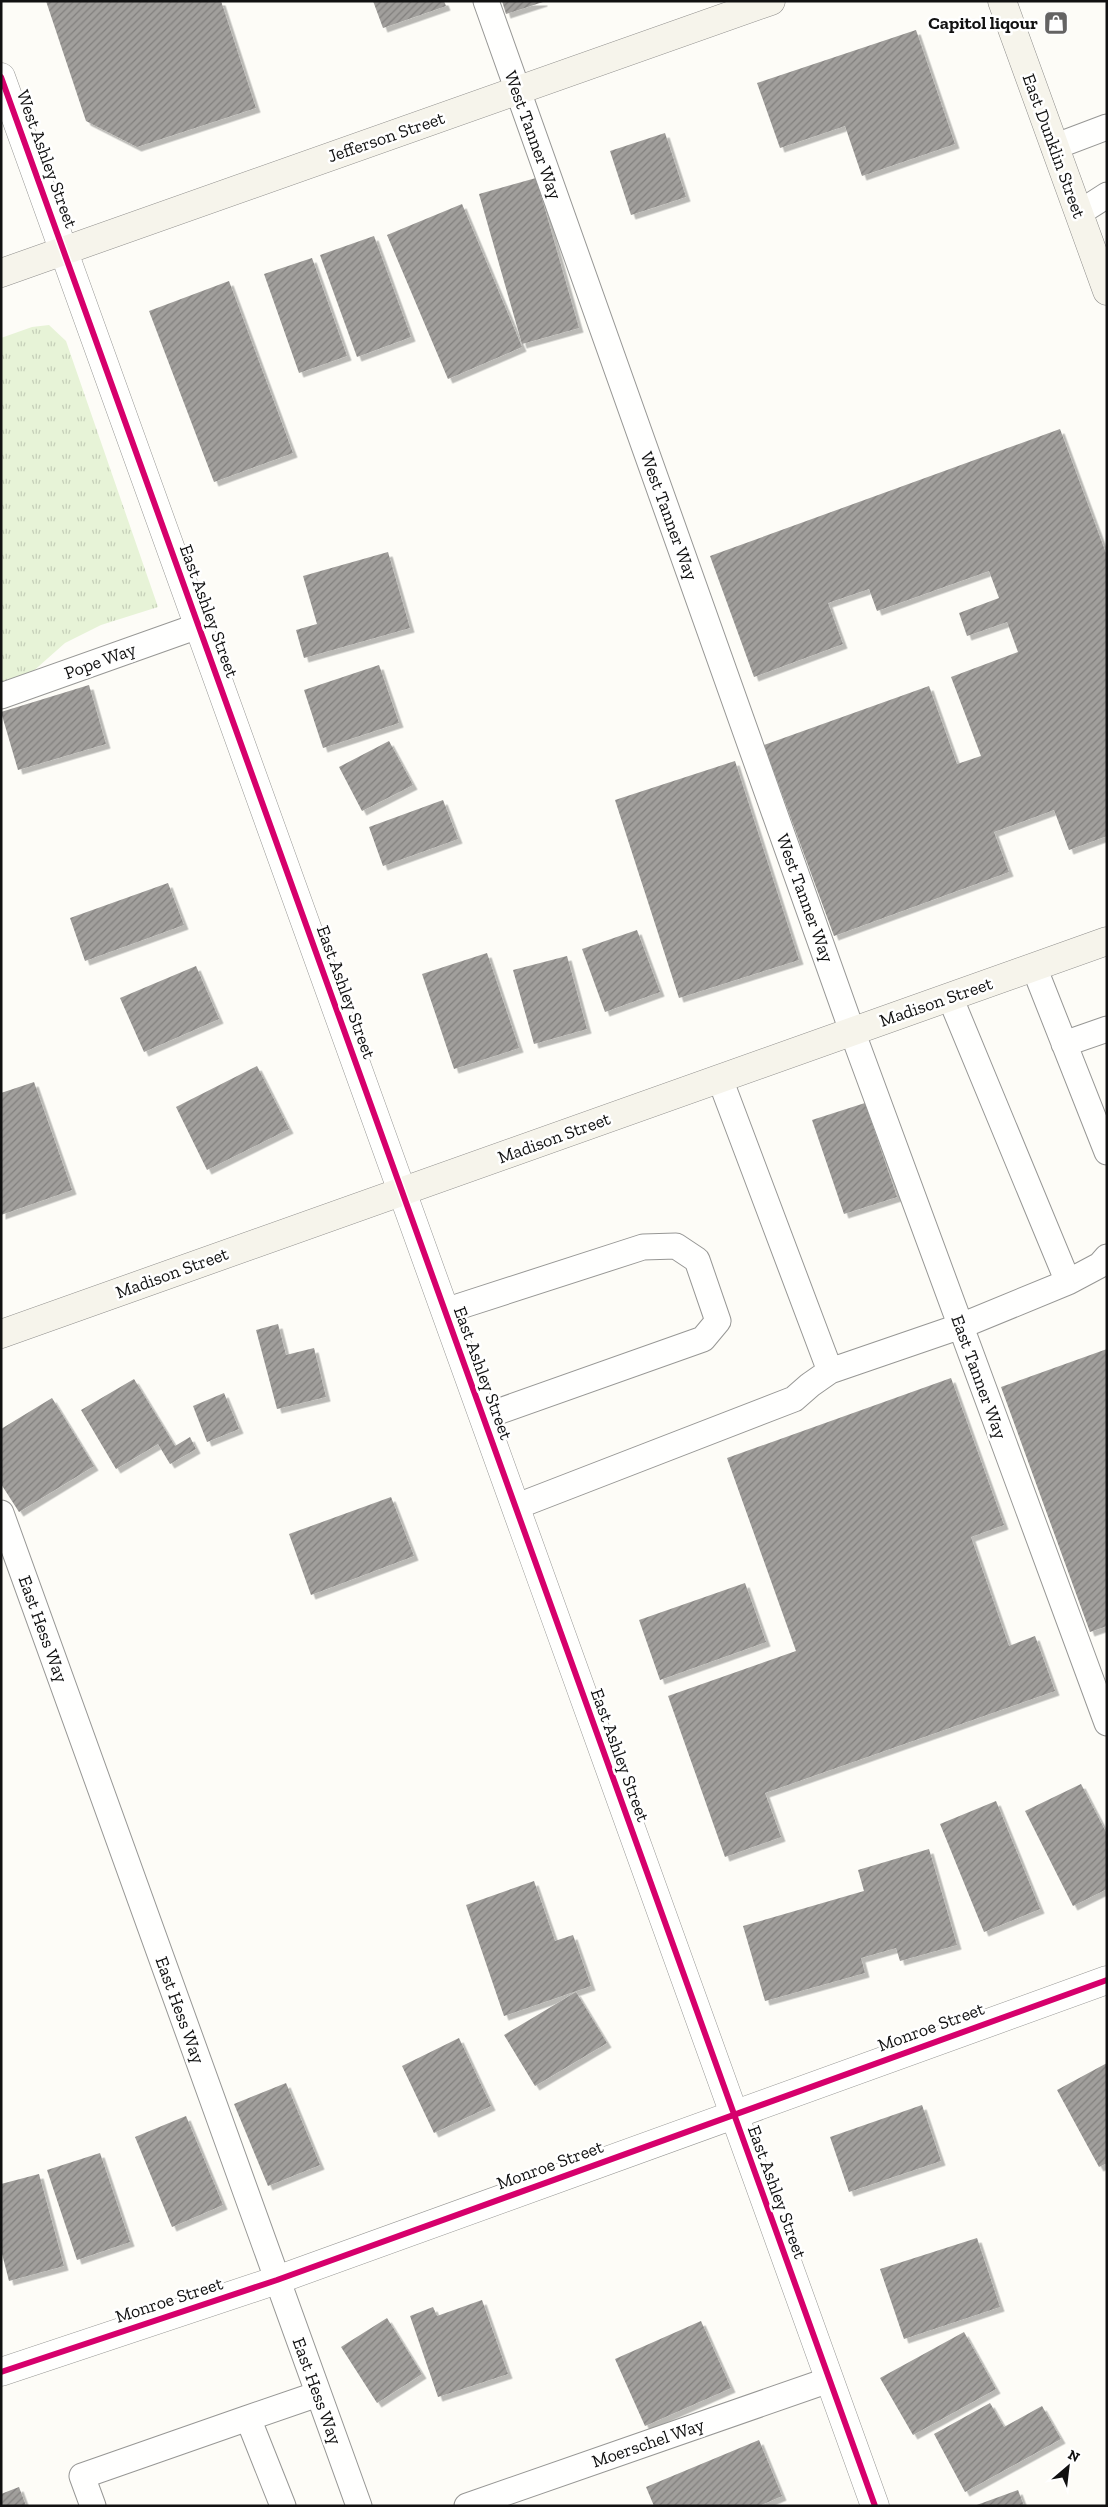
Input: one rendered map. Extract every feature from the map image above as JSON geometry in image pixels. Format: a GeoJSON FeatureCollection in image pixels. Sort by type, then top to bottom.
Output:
{"type":"FeatureCollection","features":[{"type":"Feature","properties":{"kind":"main road","name":"Jefferson Street"},"geometry":{"type":"LineString","coordinates":[[1,273],[771,1]]}},
{"type":"Feature","properties":{"kind":"main road","name":"East Dunklin Street"},"geometry":{"type":"LineString","coordinates":[[1002,1],[1107,291]]}},
{"type":"Feature","properties":{"kind":"main road","name":"Madison Street"},"geometry":{"type":"LineString","coordinates":[[1,1334],[1107,942]]}},
{"type":"Feature","properties":{"kind":"street","name":"West Ashley Street"},"geometry":{"type":"LineString","coordinates":[[1,77],[64,251]]}},
{"type":"Feature","properties":{"kind":"street","name":"East Ashley Street"},"geometry":{"type":"LineString","coordinates":[[64,251],[732,2115],[875,2506]]}},
{"type":"Feature","properties":{"kind":"street","name":"Monroe Street"},"geometry":{"type":"LineString","coordinates":[[1,2372],[277,2280],[1107,1980]]}},
{"type":"Feature","properties":{"kind":"lane","name":"West Tanner Way"},"geometry":{"type":"LineString","coordinates":[[486,1],[852,1031]]}},
{"type":"Feature","properties":{"kind":"lane"},"geometry":{"type":"LineString","coordinates":[[1054,147],[1107,127]]}},
{"type":"Feature","properties":{"kind":"lane"},"geometry":{"type":"LineString","coordinates":[[1079,213],[1107,195]]}},
{"type":"Feature","properties":{"kind":"lane","name":"Pope Way"},"geometry":{"type":"LineString","coordinates":[[1,696],[198,626]]}},
{"type":"Feature","properties":{"kind":"lane"},"geometry":{"type":"LineString","coordinates":[[1034,967],[1107,1152]]}},
{"type":"Feature","properties":{"kind":"lane"},"geometry":{"type":"LineString","coordinates":[[950,997],[1068,1282]]}},
{"type":"Feature","properties":{"kind":"lane"},"geometry":{"type":"LineString","coordinates":[[1064,1044],[1107,1029]]}},
{"type":"Feature","properties":{"kind":"lane","name":"East Tanner Way"},"geometry":{"type":"LineString","coordinates":[[852,1031],[1107,1723]]}},
{"type":"Feature","properties":{"kind":"lane"},"geometry":{"type":"LineString","coordinates":[[720,1078],[830,1371]]}},
{"type":"Feature","properties":{"kind":"lane"},"geometry":{"type":"LineString","coordinates":[[445,1311],[643,1247],[676,1246],[697,1260],[718,1320],[704,1340],[483,1417]]}},
{"type":"Feature","properties":{"kind":"lane"},"geometry":{"type":"LineString","coordinates":[[515,1507],[794,1399],[830,1371],[961,1326],[1068,1282],[1100,1265],[1107,1258]]}},
{"type":"Feature","properties":{"kind":"lane","name":"East Hess Way"},"geometry":{"type":"LineString","coordinates":[[1,1513],[359,2506]]}},
{"type":"Feature","properties":{"kind":"lane","name":"Moerschel Way"},"geometry":{"type":"LineString","coordinates":[[467,2506],[829,2380]]}},
{"type":"Feature","properties":{"kind":"lane"},"geometry":{"type":"LineString","coordinates":[[93,2506],[82,2476],[318,2394]]}},
{"type":"Feature","properties":{"kind":"lane"},"geometry":{"type":"LineString","coordinates":[[248,2418],[283,2506]]}},
{"type":"Feature","properties":{"kind":"green space"},"geometry":{"type":"Polygon","coordinates":[[[49,325],[66,341],[158,607],[101,625],[65,643],[21,682],[1,689],[1,338],[32,327],[49,325]]]}},
{"type":"Feature","properties":{"kind":"building"},"geometry":{"type":"Polygon","coordinates":[[[46,1],[221,1],[256,108],[137,147],[86,121],[46,1]]]}},
{"type":"Feature","properties":{"kind":"building"},"geometry":{"type":"Polygon","coordinates":[[[373,1],[444,1],[446,6],[383,28],[373,1]]]}},
{"type":"Feature","properties":{"kind":"building"},"geometry":{"type":"Polygon","coordinates":[[[502,1],[543,1],[543,2],[506,14],[502,1]]]}},
{"type":"Feature","properties":{"kind":"building"},"geometry":{"type":"Polygon","coordinates":[[[916,30],[955,144],[862,176],[845,126],[780,148],[757,83],[916,30]]]}},
{"type":"Feature","properties":{"kind":"building"},"geometry":{"type":"Polygon","coordinates":[[[665,133],[686,197],[631,215],[610,151],[665,133]]]}},
{"type":"Feature","properties":{"kind":"building"},"geometry":{"type":"Polygon","coordinates":[[[536,178],[579,328],[522,344],[479,194],[536,178]]]}},
{"type":"Feature","properties":{"kind":"building"},"geometry":{"type":"Polygon","coordinates":[[[462,204],[522,347],[448,379],[387,235],[462,204]]]}},
{"type":"Feature","properties":{"kind":"building"},"geometry":{"type":"Polygon","coordinates":[[[374,236],[411,337],[357,357],[320,255],[374,236]]]}},
{"type":"Feature","properties":{"kind":"building"},"geometry":{"type":"Polygon","coordinates":[[[312,258],[347,356],[299,373],[264,274],[312,258]]]}},
{"type":"Feature","properties":{"kind":"building"},"geometry":{"type":"Polygon","coordinates":[[[229,281],[293,453],[214,482],[149,311],[229,281]]]}},
{"type":"Feature","properties":{"kind":"building"},"geometry":{"type":"Polygon","coordinates":[[[1060,429],[1107,556],[1107,836],[1069,850],[1054,810],[994,832],[1009,872],[834,936],[764,745],[929,686],[957,764],[981,756],[951,677],[1018,652],[1007,622],[967,636],[959,613],[999,598],[989,571],[877,611],[869,589],[828,603],[843,644],[754,677],[710,556],[1060,429]]]}},
{"type":"Feature","properties":{"kind":"building"},"geometry":{"type":"Polygon","coordinates":[[[388,552],[410,628],[304,658],[296,630],[317,624],[303,576],[388,552]]]}},
{"type":"Feature","properties":{"kind":"building"},"geometry":{"type":"Polygon","coordinates":[[[379,665],[399,723],[323,748],[304,690],[379,665]]]}},
{"type":"Feature","properties":{"kind":"building"},"geometry":{"type":"Polygon","coordinates":[[[89,685],[106,744],[18,770],[1,712],[89,685]]]}},
{"type":"Feature","properties":{"kind":"building"},"geometry":{"type":"Polygon","coordinates":[[[389,741],[413,785],[362,811],[339,767],[389,741]]]}},
{"type":"Feature","properties":{"kind":"building"},"geometry":{"type":"Polygon","coordinates":[[[735,761],[799,960],[679,998],[615,800],[735,761]]]}},
{"type":"Feature","properties":{"kind":"building"},"geometry":{"type":"Polygon","coordinates":[[[443,800],[458,839],[383,866],[369,827],[443,800]]]}},
{"type":"Feature","properties":{"kind":"building"},"geometry":{"type":"Polygon","coordinates":[[[168,883],[184,925],[85,961],[70,918],[168,883]]]}},
{"type":"Feature","properties":{"kind":"building"},"geometry":{"type":"Polygon","coordinates":[[[637,930],[660,992],[605,1012],[582,949],[637,930]]]}},
{"type":"Feature","properties":{"kind":"building"},"geometry":{"type":"Polygon","coordinates":[[[487,953],[519,1048],[454,1069],[422,974],[487,953]]]}},
{"type":"Feature","properties":{"kind":"building"},"geometry":{"type":"Polygon","coordinates":[[[567,956],[587,1029],[534,1044],[513,970],[567,956]]]}},
{"type":"Feature","properties":{"kind":"building"},"geometry":{"type":"Polygon","coordinates":[[[196,966],[219,1019],[144,1052],[120,998],[196,966]]]}},
{"type":"Feature","properties":{"kind":"building"},"geometry":{"type":"Polygon","coordinates":[[[257,1066],[289,1129],[207,1170],[176,1107],[257,1066]]]}},
{"type":"Feature","properties":{"kind":"building"},"geometry":{"type":"Polygon","coordinates":[[[34,1082],[72,1190],[1,1215],[1,1093],[34,1082]]]}},
{"type":"Feature","properties":{"kind":"building"},"geometry":{"type":"Polygon","coordinates":[[[865,1103],[897,1197],[844,1214],[812,1120],[865,1103]]]}},
{"type":"Feature","properties":{"kind":"building"},"geometry":{"type":"Polygon","coordinates":[[[278,1324],[286,1355],[314,1348],[326,1397],[277,1409],[256,1330],[278,1324]]]}},
{"type":"Feature","properties":{"kind":"building"},"geometry":{"type":"Polygon","coordinates":[[[1107,1349],[1107,1626],[1090,1632],[1001,1387],[1107,1349]]]}},
{"type":"Feature","properties":{"kind":"building"},"geometry":{"type":"Polygon","coordinates":[[[951,1378],[1004,1525],[971,1537],[1009,1646],[1035,1636],[1055,1691],[765,1793],[781,1837],[725,1857],[668,1696],[796,1651],[727,1458],[951,1378]]]}},
{"type":"Feature","properties":{"kind":"building"},"geometry":{"type":"Polygon","coordinates":[[[134,1379],[175,1446],[190,1437],[196,1449],[170,1464],[158,1444],[116,1469],[81,1410],[134,1379]]]}},
{"type":"Feature","properties":{"kind":"building"},"geometry":{"type":"Polygon","coordinates":[[[224,1393],[239,1429],[207,1442],[193,1406],[224,1393]]]}},
{"type":"Feature","properties":{"kind":"building"},"geometry":{"type":"Polygon","coordinates":[[[52,1398],[94,1466],[19,1512],[1,1484],[1,1429],[52,1398]]]}},
{"type":"Feature","properties":{"kind":"building"},"geometry":{"type":"Polygon","coordinates":[[[391,1497],[414,1556],[311,1595],[289,1534],[391,1497]]]}},
{"type":"Feature","properties":{"kind":"building"},"geometry":{"type":"Polygon","coordinates":[[[745,1583],[766,1642],[660,1680],[639,1620],[745,1583]]]}},
{"type":"Feature","properties":{"kind":"building"},"geometry":{"type":"Polygon","coordinates":[[[1081,1784],[1107,1834],[1107,1889],[1073,1906],[1025,1811],[1081,1784]]]}},
{"type":"Feature","properties":{"kind":"building"},"geometry":{"type":"Polygon","coordinates":[[[996,1801],[1040,1909],[984,1932],[940,1824],[996,1801]]]}},
{"type":"Feature","properties":{"kind":"building"},"geometry":{"type":"Polygon","coordinates":[[[929,1849],[957,1945],[900,1961],[896,1948],[861,1958],[865,1973],[765,2001],[743,1926],[864,1891],[858,1870],[929,1849]]]}},
{"type":"Feature","properties":{"kind":"building"},"geometry":{"type":"Polygon","coordinates":[[[534,1881],[555,1941],[573,1935],[591,1986],[504,2016],[466,1905],[534,1881]]]}},
{"type":"Feature","properties":{"kind":"building"},"geometry":{"type":"Polygon","coordinates":[[[576,1992],[607,2043],[535,2086],[504,2035],[576,1992]]]}},
{"type":"Feature","properties":{"kind":"building"},"geometry":{"type":"Polygon","coordinates":[[[459,2038],[491,2106],[434,2133],[402,2066],[459,2038]]]}},
{"type":"Feature","properties":{"kind":"building"},"geometry":{"type":"Polygon","coordinates":[[[1107,2063],[1107,2163],[1099,2167],[1057,2090],[1107,2063]]]}},
{"type":"Feature","properties":{"kind":"building"},"geometry":{"type":"Polygon","coordinates":[[[286,2083],[320,2165],[268,2186],[234,2104],[286,2083]]]}},
{"type":"Feature","properties":{"kind":"building"},"geometry":{"type":"Polygon","coordinates":[[[922,2105],[941,2161],[849,2192],[830,2137],[922,2105]]]}},
{"type":"Feature","properties":{"kind":"building"},"geometry":{"type":"Polygon","coordinates":[[[186,2116],[223,2205],[172,2227],[135,2137],[186,2116]]]}},
{"type":"Feature","properties":{"kind":"building"},"geometry":{"type":"Polygon","coordinates":[[[100,2153],[130,2242],[77,2260],[47,2170],[100,2153]]]}},
{"type":"Feature","properties":{"kind":"building"},"geometry":{"type":"Polygon","coordinates":[[[39,2174],[64,2266],[9,2281],[1,2250],[1,2184],[39,2174]]]}},
{"type":"Feature","properties":{"kind":"building"},"geometry":{"type":"Polygon","coordinates":[[[977,2238],[1000,2307],[904,2339],[880,2269],[977,2238]]]}},
{"type":"Feature","properties":{"kind":"building"},"geometry":{"type":"Polygon","coordinates":[[[482,2300],[508,2374],[438,2397],[410,2316],[433,2307],[437,2316],[482,2300]]]}},
{"type":"Feature","properties":{"kind":"building"},"geometry":{"type":"Polygon","coordinates":[[[387,2318],[422,2374],[377,2403],[341,2347],[387,2318]]]}},
{"type":"Feature","properties":{"kind":"building"},"geometry":{"type":"Polygon","coordinates":[[[701,2321],[731,2388],[645,2426],[615,2359],[701,2321]]]}},
{"type":"Feature","properties":{"kind":"building"},"geometry":{"type":"Polygon","coordinates":[[[964,2332],[996,2389],[913,2435],[880,2378],[964,2332]]]}},
{"type":"Feature","properties":{"kind":"building"},"geometry":{"type":"Polygon","coordinates":[[[990,2403],[1004,2427],[1042,2406],[1061,2439],[965,2492],[934,2434],[990,2403]]]}},
{"type":"Feature","properties":{"kind":"building"},"geometry":{"type":"Polygon","coordinates":[[[759,2440],[782,2496],[759,2506],[654,2506],[646,2487],[759,2440]]]}},
{"type":"Feature","properties":{"kind":"building"},"geometry":{"type":"Polygon","coordinates":[[[19,2487],[26,2506],[1,2506],[1,2494],[19,2487]]]}},
{"type":"Feature","properties":{"kind":"building"},"geometry":{"type":"Polygon","coordinates":[[[1018,2490],[1024,2506],[974,2506],[1018,2490]]]}},
{"type":"Feature","properties":{"kind":"cycle path"},"geometry":{"type":"LineString","coordinates":[[1,77],[875,2506]]}},
{"type":"Feature","properties":{"kind":"cycle path"},"geometry":{"type":"LineString","coordinates":[[1,2372],[277,2280],[1107,1980]]}},
{"type":"Feature","properties":{"kind":"place","name":"Capitol liqour"},"geometry":{"type":"Point","coordinates":[1056,23]}}]}
